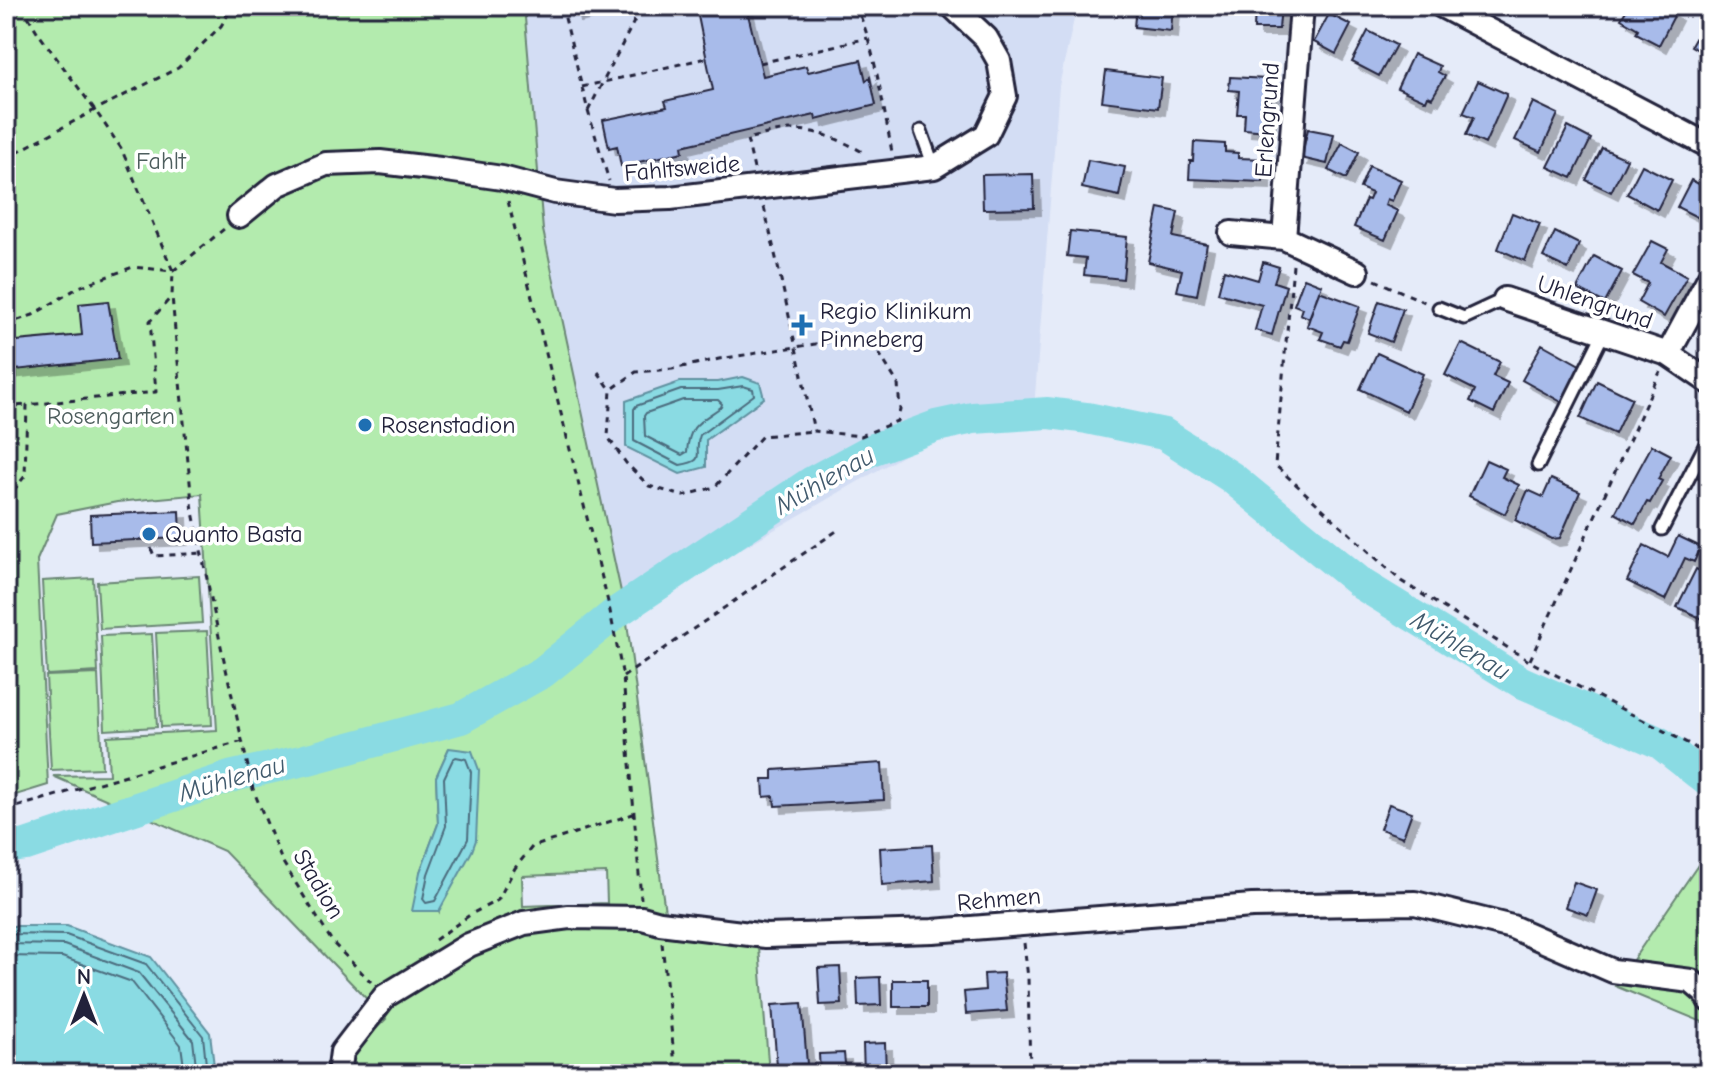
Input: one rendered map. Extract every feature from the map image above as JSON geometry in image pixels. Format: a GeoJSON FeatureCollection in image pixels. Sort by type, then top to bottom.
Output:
{"type":"FeatureCollection","features":[{"type":"Feature","properties":{"kind":"street","name":"Fahltsweide"},"geometry":{"type":"LineString","coordinates":[[239,216],[277,185],[326,164],[380,162],[440,169],[502,178],[555,192],[614,200],[670,198],[934,167],[986,135],[1005,96],[999,61],[986,38],[952,6]]}},
{"type":"Feature","properties":{"kind":"street","name":"Erlengrund"},"geometry":{"type":"LineString","coordinates":[[1289,240],[1302,6]]}},
{"type":"Feature","properties":{"kind":"street"},"geometry":{"type":"LineString","coordinates":[[1442,6],[1709,146]]}},
{"type":"Feature","properties":{"kind":"street"},"geometry":{"type":"LineString","coordinates":[[1231,233],[1289,240],[1357,272]]}},
{"type":"Feature","properties":{"kind":"street","name":"Uhlengrund"},"geometry":{"type":"LineString","coordinates":[[1668,354],[1709,278]]}},
{"type":"Feature","properties":{"kind":"street","name":"Uhlengrund"},"geometry":{"type":"LineString","coordinates":[[1505,299],[1668,354],[1709,382]]}},
{"type":"Feature","properties":{"kind":"street","name":"Rehmen"},"geometry":{"type":"LineString","coordinates":[[339,1074],[342,1052],[385,996],[469,945],[524,923],[569,917],[651,920],[766,936],[933,931],[1252,906],[1415,903],[1512,927],[1613,971],[1691,981],[1709,1000]]}},
{"type":"Feature","properties":{"kind":"lane"},"geometry":{"type":"LineString","coordinates":[[921,131],[934,167]]}},
{"type":"Feature","properties":{"kind":"lane"},"geometry":{"type":"LineString","coordinates":[[1439,308],[1464,318],[1505,299]]}},
{"type":"Feature","properties":{"kind":"lane"},"geometry":{"type":"LineString","coordinates":[[1538,465],[1604,332]]}},
{"type":"Feature","properties":{"kind":"lane"},"geometry":{"type":"LineString","coordinates":[[1662,529],[1709,438]]}},
{"type":"Feature","properties":{"kind":"path"},"geometry":{"type":"LineString","coordinates":[[22,6],[121,148],[173,271]]}},
{"type":"Feature","properties":{"kind":"path"},"geometry":{"type":"LineString","coordinates":[[6,158],[178,68],[221,26],[233,6]]}},
{"type":"Feature","properties":{"kind":"path"},"geometry":{"type":"LineString","coordinates":[[562,6],[614,200]]}},
{"type":"Feature","properties":{"kind":"path"},"geometry":{"type":"LineString","coordinates":[[588,111],[642,6]]}},
{"type":"Feature","properties":{"kind":"path"},"geometry":{"type":"LineString","coordinates":[[854,6],[861,13],[868,38],[896,173]]}},
{"type":"Feature","properties":{"kind":"path"},"geometry":{"type":"LineString","coordinates":[[760,63],[868,38]]}},
{"type":"Feature","properties":{"kind":"path"},"geometry":{"type":"LineString","coordinates":[[582,87],[706,58]]}},
{"type":"Feature","properties":{"kind":"path"},"geometry":{"type":"LineString","coordinates":[[814,431],[747,139],[790,130],[819,133],[855,147],[896,173]]}},
{"type":"Feature","properties":{"kind":"path"},"geometry":{"type":"LineString","coordinates":[[502,178],[609,606],[623,677],[633,814],[676,1074]]}},
{"type":"Feature","properties":{"kind":"path"},"geometry":{"type":"LineString","coordinates":[[6,324],[33,315],[79,287],[133,267],[173,271],[239,216]]}},
{"type":"Feature","properties":{"kind":"path"},"geometry":{"type":"LineString","coordinates":[[1289,240],[1275,465],[1401,581],[1529,661],[1693,746],[1709,760]]}},
{"type":"Feature","properties":{"kind":"path","name":"Stadion"},"geometry":{"type":"LineString","coordinates":[[173,271],[172,296],[193,512],[253,789],[282,861],[318,920],[333,943],[374,985]]}},
{"type":"Feature","properties":{"kind":"path"},"geometry":{"type":"LineString","coordinates":[[1357,272],[1439,308]]}},
{"type":"Feature","properties":{"kind":"path"},"geometry":{"type":"LineString","coordinates":[[6,407],[156,392],[150,321],[172,296]]}},
{"type":"Feature","properties":{"kind":"path"},"geometry":{"type":"LineString","coordinates":[[598,372],[611,390],[608,437],[626,463],[649,486],[683,496],[715,487],[762,436],[814,431],[861,436],[897,421],[900,410],[898,384],[877,350],[847,339],[672,369],[636,372],[611,390]]}},
{"type":"Feature","properties":{"kind":"path"},"geometry":{"type":"LineString","coordinates":[[1529,661],[1668,354]]}},
{"type":"Feature","properties":{"kind":"path"},"geometry":{"type":"LineString","coordinates":[[6,500],[25,476],[27,405]]}},
{"type":"Feature","properties":{"kind":"path"},"geometry":{"type":"LineString","coordinates":[[623,677],[838,530]]}},
{"type":"Feature","properties":{"kind":"path"},"geometry":{"type":"LineString","coordinates":[[151,548],[154,556],[202,553]]}},
{"type":"Feature","properties":{"kind":"path"},"geometry":{"type":"LineString","coordinates":[[6,665],[6,693]]}},
{"type":"Feature","properties":{"kind":"path"},"geometry":{"type":"LineString","coordinates":[[6,810],[243,741]]}},
{"type":"Feature","properties":{"kind":"path"},"geometry":{"type":"LineString","coordinates":[[435,940],[471,914],[498,900],[515,868],[532,847],[633,814]]}},
{"type":"Feature","properties":{"kind":"path"},"geometry":{"type":"LineString","coordinates":[[1022,923],[1028,978],[1030,1074]]}},
{"type":"Feature","properties":{"kind":"shaded area","name":"Regio Klinikum Pinneberg"},"geometry":{"type":"Polygon","coordinates":[[[524,6],[1077,6],[1059,86],[1033,421],[920,446],[626,615],[543,230],[524,6]]]}},
{"type":"Feature","properties":{"kind":"green space","name":"Fahlt"},"geometry":{"type":"Polygon","coordinates":[[[6,6],[524,6],[543,230],[626,615],[665,912],[757,922],[769,1074],[346,1074],[350,1054],[386,1019],[224,851],[53,776],[109,775],[107,736],[217,730],[202,494],[117,502],[57,514],[37,560],[48,785],[6,798],[6,6]],[[449,748],[436,777],[438,824],[420,872],[439,911],[449,748]],[[606,873],[522,876],[523,906],[607,903],[606,873]]]}},
{"type":"Feature","properties":{"kind":"green space"},"geometry":{"type":"Polygon","coordinates":[[[199,576],[202,623],[100,629],[97,582],[199,576]]]}},
{"type":"Feature","properties":{"kind":"green space"},"geometry":{"type":"Polygon","coordinates":[[[93,578],[98,672],[47,675],[42,581],[93,578]]]}},
{"type":"Feature","properties":{"kind":"green space"},"geometry":{"type":"Polygon","coordinates":[[[207,631],[212,725],[161,727],[156,633],[207,631]]]}},
{"type":"Feature","properties":{"kind":"green space"},"geometry":{"type":"Polygon","coordinates":[[[152,634],[157,727],[105,730],[101,636],[152,634]]]}},
{"type":"Feature","properties":{"kind":"green space"},"geometry":{"type":"Polygon","coordinates":[[[98,674],[102,768],[51,770],[46,676],[98,674]]]}},
{"type":"Feature","properties":{"kind":"green space"},"geometry":{"type":"Polygon","coordinates":[[[1709,849],[1709,1027],[1615,986],[1709,849]]]}},
{"type":"Feature","properties":{"kind":"water"},"geometry":{"type":"Polygon","coordinates":[[[743,377],[760,383],[764,398],[706,440],[706,467],[680,474],[626,447],[626,401],[680,382],[718,382],[743,377]]]}},
{"type":"Feature","properties":{"kind":"water"},"geometry":{"type":"Polygon","coordinates":[[[449,748],[472,751],[479,770],[476,840],[439,911],[412,911],[420,872],[438,824],[436,777],[449,748]]]}},
{"type":"Feature","properties":{"kind":"water"},"geometry":{"type":"Polygon","coordinates":[[[6,926],[67,926],[151,957],[210,1033],[215,1074],[6,1074],[6,926]]]}},
{"type":"Feature","properties":{"kind":"building"},"geometry":{"type":"Polygon","coordinates":[[[572,6],[610,6],[574,15],[572,6]]]}},
{"type":"Feature","properties":{"kind":"building"},"geometry":{"type":"Polygon","coordinates":[[[696,6],[746,6],[763,76],[806,66],[808,72],[861,60],[866,81],[870,77],[876,105],[816,120],[815,115],[682,146],[683,152],[621,166],[617,146],[609,148],[603,120],[667,107],[665,101],[713,90],[696,6]]]}},
{"type":"Feature","properties":{"kind":"building"},"geometry":{"type":"Polygon","coordinates":[[[1136,6],[1173,6],[1171,31],[1134,27],[1136,6]]]}},
{"type":"Feature","properties":{"kind":"building"},"geometry":{"type":"Polygon","coordinates":[[[1255,6],[1281,6],[1279,29],[1254,29],[1255,6]]]}},
{"type":"Feature","properties":{"kind":"building"},"geometry":{"type":"Polygon","coordinates":[[[1621,6],[1658,6],[1675,14],[1659,45],[1636,33],[1638,29],[1621,19],[1627,9],[1621,6]]]}},
{"type":"Feature","properties":{"kind":"building"},"geometry":{"type":"Polygon","coordinates":[[[1329,14],[1351,25],[1336,54],[1314,42],[1329,14]]]}},
{"type":"Feature","properties":{"kind":"building"},"geometry":{"type":"Polygon","coordinates":[[[1702,26],[1709,30],[1709,52],[1705,50],[1703,53],[1691,46],[1702,26]]]}},
{"type":"Feature","properties":{"kind":"building"},"geometry":{"type":"Polygon","coordinates":[[[1368,31],[1396,45],[1379,76],[1352,62],[1368,31]]]}},
{"type":"Feature","properties":{"kind":"building"},"geometry":{"type":"Polygon","coordinates":[[[1413,54],[1440,66],[1438,72],[1445,76],[1432,98],[1428,96],[1426,101],[1397,88],[1413,54]]]}},
{"type":"Feature","properties":{"kind":"building"},"geometry":{"type":"Polygon","coordinates":[[[1106,71],[1162,78],[1158,108],[1102,101],[1106,71]]]}},
{"type":"Feature","properties":{"kind":"building"},"geometry":{"type":"Polygon","coordinates":[[[1230,77],[1267,79],[1267,88],[1272,88],[1268,131],[1244,129],[1245,114],[1237,114],[1239,91],[1229,90],[1230,77]]]}},
{"type":"Feature","properties":{"kind":"building"},"geometry":{"type":"Polygon","coordinates":[[[1478,81],[1507,94],[1485,144],[1466,135],[1474,117],[1463,113],[1478,81]]]}},
{"type":"Feature","properties":{"kind":"building"},"geometry":{"type":"Polygon","coordinates":[[[1533,102],[1558,114],[1541,152],[1515,140],[1533,102]]]}},
{"type":"Feature","properties":{"kind":"building"},"geometry":{"type":"Polygon","coordinates":[[[1568,127],[1591,139],[1572,178],[1548,167],[1568,127]]]}},
{"type":"Feature","properties":{"kind":"building"},"geometry":{"type":"Polygon","coordinates":[[[1308,129],[1334,134],[1327,164],[1301,158],[1308,129]]]}},
{"type":"Feature","properties":{"kind":"building"},"geometry":{"type":"Polygon","coordinates":[[[1194,142],[1225,144],[1225,152],[1238,153],[1238,158],[1264,159],[1263,182],[1189,179],[1194,142]]]}},
{"type":"Feature","properties":{"kind":"building"},"geometry":{"type":"Polygon","coordinates":[[[1342,143],[1359,152],[1346,179],[1328,170],[1342,143]]]}},
{"type":"Feature","properties":{"kind":"building"},"geometry":{"type":"Polygon","coordinates":[[[1602,148],[1627,159],[1611,192],[1586,180],[1602,148]]]}},
{"type":"Feature","properties":{"kind":"building"},"geometry":{"type":"Polygon","coordinates":[[[1088,160],[1125,167],[1119,196],[1082,188],[1088,160]]]}},
{"type":"Feature","properties":{"kind":"building"},"geometry":{"type":"Polygon","coordinates":[[[1642,165],[1672,180],[1657,210],[1627,194],[1642,165]]]}},
{"type":"Feature","properties":{"kind":"building"},"geometry":{"type":"Polygon","coordinates":[[[1369,166],[1401,180],[1392,201],[1387,199],[1385,205],[1398,211],[1385,240],[1354,227],[1366,199],[1369,200],[1372,193],[1360,188],[1369,166]]]}},
{"type":"Feature","properties":{"kind":"building"},"geometry":{"type":"Polygon","coordinates":[[[1033,174],[1034,208],[983,209],[982,175],[1033,174]]]}},
{"type":"Feature","properties":{"kind":"building"},"geometry":{"type":"Polygon","coordinates":[[[1691,180],[1709,189],[1709,235],[1700,231],[1705,221],[1677,207],[1691,180]]]}},
{"type":"Feature","properties":{"kind":"building"},"geometry":{"type":"Polygon","coordinates":[[[1159,208],[1178,212],[1173,237],[1207,244],[1197,295],[1177,291],[1182,270],[1148,262],[1159,208]]]}},
{"type":"Feature","properties":{"kind":"building"},"geometry":{"type":"Polygon","coordinates":[[[1512,213],[1540,224],[1525,261],[1498,249],[1512,213]]]}},
{"type":"Feature","properties":{"kind":"building"},"geometry":{"type":"Polygon","coordinates":[[[1070,231],[1127,237],[1123,279],[1084,275],[1086,258],[1067,256],[1070,231]]]}},
{"type":"Feature","properties":{"kind":"building"},"geometry":{"type":"Polygon","coordinates":[[[1555,232],[1579,244],[1568,269],[1543,257],[1555,232]]]}},
{"type":"Feature","properties":{"kind":"building"},"geometry":{"type":"Polygon","coordinates":[[[1652,241],[1668,249],[1661,262],[1687,276],[1664,317],[1638,302],[1648,283],[1633,275],[1652,241]]]}},
{"type":"Feature","properties":{"kind":"building"},"geometry":{"type":"Polygon","coordinates":[[[1594,256],[1622,271],[1605,303],[1577,289],[1594,256]]]}},
{"type":"Feature","properties":{"kind":"building"},"geometry":{"type":"Polygon","coordinates":[[[1263,262],[1279,267],[1274,282],[1286,286],[1272,335],[1255,330],[1262,305],[1218,293],[1224,270],[1258,280],[1263,262]]]}},
{"type":"Feature","properties":{"kind":"building"},"geometry":{"type":"Polygon","coordinates":[[[1304,278],[1322,285],[1309,318],[1300,314],[1302,308],[1294,305],[1304,278]]]}},
{"type":"Feature","properties":{"kind":"building"},"geometry":{"type":"Polygon","coordinates":[[[1319,291],[1360,306],[1347,341],[1343,340],[1340,346],[1320,339],[1323,332],[1307,326],[1319,291]]]}},
{"type":"Feature","properties":{"kind":"building"},"geometry":{"type":"Polygon","coordinates":[[[108,301],[118,359],[6,371],[6,342],[82,335],[79,304],[108,301]]]}},
{"type":"Feature","properties":{"kind":"building"},"geometry":{"type":"Polygon","coordinates":[[[1379,301],[1403,309],[1391,342],[1368,333],[1379,301]]]}},
{"type":"Feature","properties":{"kind":"building"},"geometry":{"type":"Polygon","coordinates":[[[1461,343],[1500,362],[1493,376],[1508,383],[1494,413],[1470,401],[1475,390],[1445,375],[1461,343]]]}},
{"type":"Feature","properties":{"kind":"building"},"geometry":{"type":"Polygon","coordinates":[[[1542,344],[1585,368],[1565,404],[1522,380],[1542,344]]]}},
{"type":"Feature","properties":{"kind":"building"},"geometry":{"type":"Polygon","coordinates":[[[1377,353],[1423,374],[1406,411],[1360,389],[1377,353]]]}},
{"type":"Feature","properties":{"kind":"building"},"geometry":{"type":"Polygon","coordinates":[[[1597,381],[1632,398],[1615,434],[1580,418],[1597,381]]]}},
{"type":"Feature","properties":{"kind":"building"},"geometry":{"type":"Polygon","coordinates":[[[1652,445],[1671,455],[1658,479],[1662,481],[1635,524],[1615,513],[1652,445]]]}},
{"type":"Feature","properties":{"kind":"building"},"geometry":{"type":"Polygon","coordinates":[[[1709,455],[1709,484],[1696,476],[1709,455]]]}},
{"type":"Feature","properties":{"kind":"building"},"geometry":{"type":"Polygon","coordinates":[[[1486,460],[1506,469],[1502,477],[1519,485],[1505,514],[1469,496],[1486,460]]]}},
{"type":"Feature","properties":{"kind":"building"},"geometry":{"type":"Polygon","coordinates":[[[1551,479],[1580,492],[1560,538],[1552,539],[1515,520],[1528,490],[1543,497],[1551,479]]]}},
{"type":"Feature","properties":{"kind":"building"},"geometry":{"type":"Polygon","coordinates":[[[180,511],[181,538],[91,542],[90,515],[180,511]]]}},
{"type":"Feature","properties":{"kind":"building"},"geometry":{"type":"Polygon","coordinates":[[[1678,536],[1701,547],[1694,562],[1685,558],[1665,600],[1627,581],[1644,545],[1668,557],[1678,536]]]}},
{"type":"Feature","properties":{"kind":"building"},"geometry":{"type":"Polygon","coordinates":[[[1696,569],[1709,575],[1709,622],[1677,607],[1696,569]]]}},
{"type":"Feature","properties":{"kind":"building"},"geometry":{"type":"Polygon","coordinates":[[[882,763],[884,800],[775,806],[774,796],[764,797],[763,779],[773,779],[773,770],[882,763]]]}},
{"type":"Feature","properties":{"kind":"building"},"geometry":{"type":"Polygon","coordinates":[[[1389,804],[1412,812],[1403,837],[1380,829],[1389,804]]]}},
{"type":"Feature","properties":{"kind":"building"},"geometry":{"type":"Polygon","coordinates":[[[932,845],[934,881],[882,885],[880,848],[932,845]]]}},
{"type":"Feature","properties":{"kind":"building"},"geometry":{"type":"Polygon","coordinates":[[[1574,882],[1597,890],[1588,915],[1565,907],[1574,882]]]}},
{"type":"Feature","properties":{"kind":"building"},"geometry":{"type":"Polygon","coordinates":[[[840,967],[842,1004],[820,1005],[818,968],[840,967]]]}},
{"type":"Feature","properties":{"kind":"building"},"geometry":{"type":"Polygon","coordinates":[[[1003,973],[1007,1011],[966,1014],[964,992],[985,990],[984,974],[1003,973]]]}},
{"type":"Feature","properties":{"kind":"building"},"geometry":{"type":"Polygon","coordinates":[[[880,977],[881,1005],[858,1006],[857,978],[880,977]]]}},
{"type":"Feature","properties":{"kind":"building"},"geometry":{"type":"Polygon","coordinates":[[[893,980],[927,980],[927,1007],[893,1007],[893,980]]]}},
{"type":"Feature","properties":{"kind":"building"},"geometry":{"type":"Polygon","coordinates":[[[802,1003],[807,1064],[777,1066],[772,1005],[802,1003]]]}},
{"type":"Feature","properties":{"kind":"building"},"geometry":{"type":"Polygon","coordinates":[[[885,1043],[886,1074],[864,1074],[863,1044],[885,1043]]]}},
{"type":"Feature","properties":{"kind":"building"},"geometry":{"type":"Polygon","coordinates":[[[844,1053],[846,1074],[820,1074],[819,1054],[844,1053]]]}},
{"type":"Feature","properties":{"kind":"waterway","name":"Mühlenau"},"geometry":{"type":"LineString","coordinates":[[6,848],[26,845],[233,776],[461,718],[543,672],[617,612],[812,482],[871,450],[936,426],[973,418],[1048,413],[1164,434],[1231,477],[1363,585],[1521,682],[1660,743],[1709,782]]}},
{"type":"Feature","properties":{"kind":"place","name":"Regio Klinikum Pinneberg"},"geometry":{"type":"Point","coordinates":[802,325]}},
{"type":"Feature","properties":{"kind":"place","name":"Rosenstadion"},"geometry":{"type":"Point","coordinates":[365,425]}},
{"type":"Feature","properties":{"kind":"place","name":"Quanto Basta"},"geometry":{"type":"Point","coordinates":[149,534]}},
{"type":"Feature","properties":{"kind":"park label","name":"Rosengarten"},"geometry":{"type":"Point","coordinates":[111,416]}}]}
